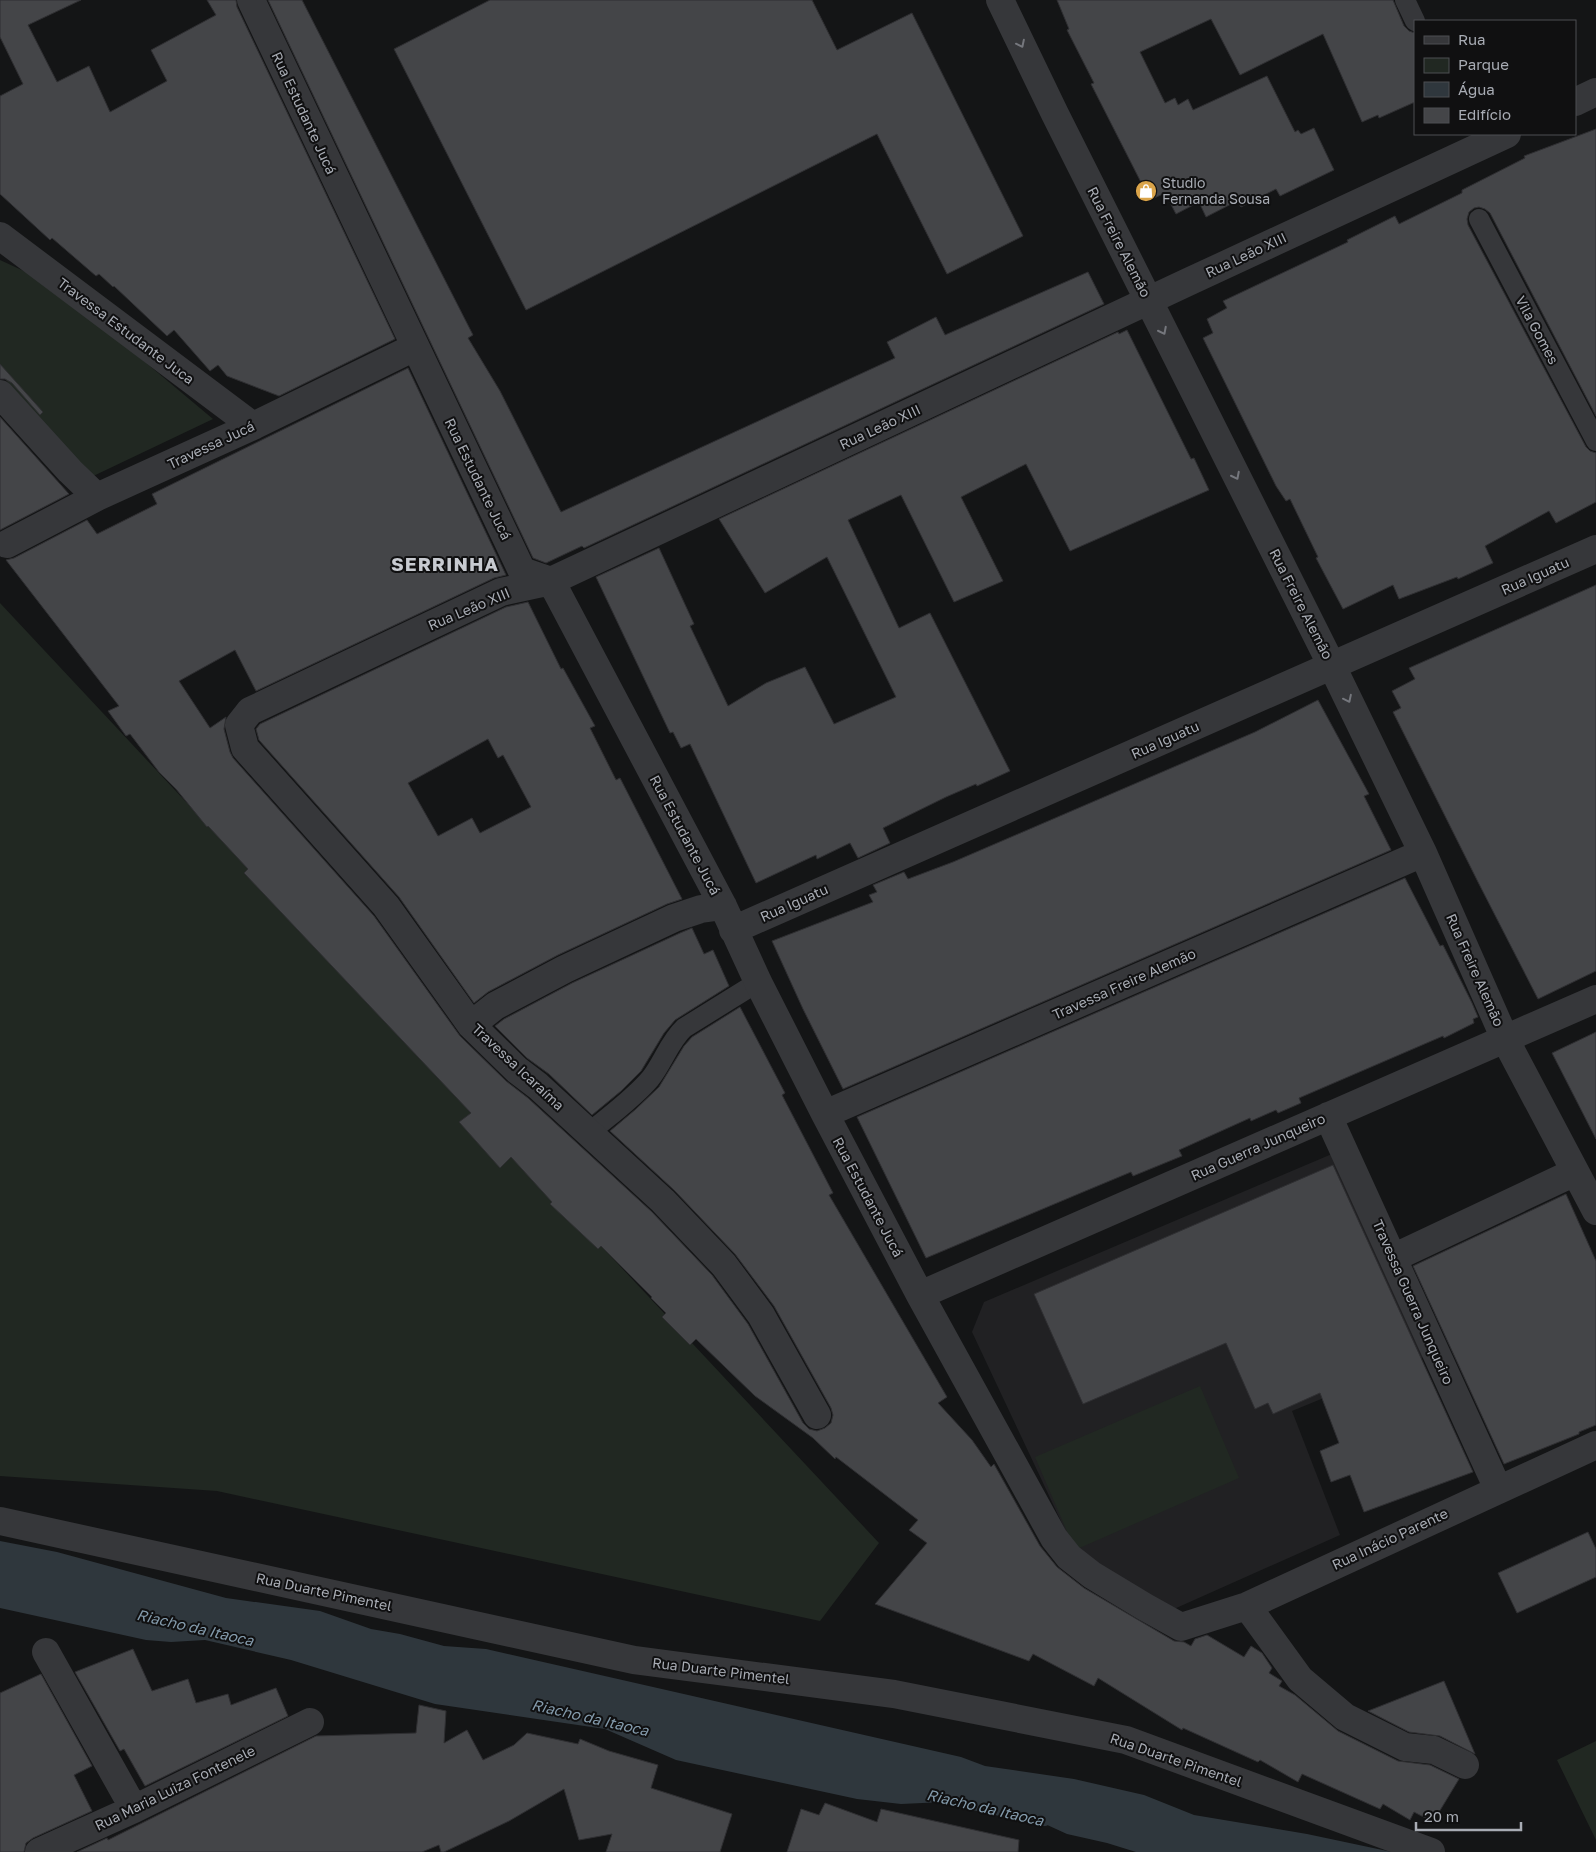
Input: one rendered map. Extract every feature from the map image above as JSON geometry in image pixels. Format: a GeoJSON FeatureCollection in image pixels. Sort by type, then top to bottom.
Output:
{"type":"FeatureCollection","features":[{"type":"Feature","properties":{"kind":"street","name":"Rua Estudante Jucá"},"geometry":{"type":"LineString","coordinates":[[251,0],[522,571],[551,581],[728,918],[825,1114],[920,1295],[1054,1538],[1069,1557],[1092,1574],[1145,1608],[1181,1627]]}},
{"type":"Feature","properties":{"kind":"street","name":"Rua Freire Alemão"},"geometry":{"type":"LineString","coordinates":[[1000,0],[1332,666],[1423,853],[1505,1038],[1596,1211]]}},
{"type":"Feature","properties":{"kind":"street"},"geometry":{"type":"LineString","coordinates":[[1576,102],[1596,92]]}},
{"type":"Feature","properties":{"kind":"street","name":"Rua Leão XIII"},"geometry":{"type":"LineString","coordinates":[[250,711],[501,592],[551,581],[1148,300],[1471,141],[1502,135]]}},
{"type":"Feature","properties":{"kind":"street","name":"Travessa Estudante Juca"},"geometry":{"type":"LineString","coordinates":[[0,236],[253,426]]}},
{"type":"Feature","properties":{"kind":"street","name":"Travessa Jucá"},"geometry":{"type":"LineString","coordinates":[[7,544],[97,497],[253,426],[415,347]]}},
{"type":"Feature","properties":{"kind":"street"},"geometry":{"type":"LineString","coordinates":[[0,394],[70,471],[97,497]]}},
{"type":"Feature","properties":{"kind":"street","name":"Rua Iguatu"},"geometry":{"type":"LineString","coordinates":[[472,1025],[495,1006],[565,969],[674,918],[701,909],[728,918],[1332,666],[1596,549]]}},
{"type":"Feature","properties":{"kind":"street","name":"Travessa Icaraíma"},"geometry":{"type":"LineString","coordinates":[[250,711],[239,725],[245,748],[386,906],[472,1025],[517,1070],[538,1086],[663,1201],[724,1265],[761,1315],[816,1414]]}},
{"type":"Feature","properties":{"kind":"street","name":"Travessa Freire Alemão"},"geometry":{"type":"LineString","coordinates":[[825,1114],[1423,853]]}},
{"type":"Feature","properties":{"kind":"street","name":"Rua Guerra Junqueiro"},"geometry":{"type":"LineString","coordinates":[[920,1295],[1596,999]]}},
{"type":"Feature","properties":{"kind":"street","name":"Travessa Guerra Junqueiro"},"geometry":{"type":"LineString","coordinates":[[1328,1116],[1498,1489]]}},
{"type":"Feature","properties":{"kind":"street"},"geometry":{"type":"LineString","coordinates":[[1393,1258],[1575,1172]]}},
{"type":"Feature","properties":{"kind":"street","name":"Rua Inácio Parente"},"geometry":{"type":"LineString","coordinates":[[1181,1627],[1247,1606],[1596,1445]]}},
{"type":"Feature","properties":{"kind":"street","name":"Rua Duarte Pimentel"},"geometry":{"type":"LineString","coordinates":[[0,1521],[634,1660],[894,1694],[1126,1740],[1432,1852]]}},
{"type":"Feature","properties":{"kind":"street"},"geometry":{"type":"LineString","coordinates":[[1247,1606],[1300,1679],[1345,1717],[1405,1747],[1434,1750],[1465,1765]]}},
{"type":"Feature","properties":{"kind":"street"},"geometry":{"type":"LineString","coordinates":[[46,1652],[134,1809]]}},
{"type":"Feature","properties":{"kind":"street","name":"Rua Maria Luiza Fontenele"},"geometry":{"type":"LineString","coordinates":[[39,1852],[134,1809],[310,1722]]}},
{"type":"Feature","properties":{"kind":"lane"},"geometry":{"type":"LineString","coordinates":[[1405,0],[1415,20]]}},
{"type":"Feature","properties":{"kind":"lane","name":"Vila Gomes"},"geometry":{"type":"LineString","coordinates":[[1479,219],[1596,440]]}},
{"type":"Feature","properties":{"kind":"lane"},"geometry":{"type":"LineString","coordinates":[[589,1133],[635,1094],[649,1079],[663,1060],[676,1035],[684,1028],[758,982]]}},
{"type":"Feature","properties":{"kind":"shaded area"},"geometry":{"type":"Polygon","coordinates":[[[1339,1151],[1426,1356],[1292,1411],[1340,1535],[1174,1609],[1076,1553],[972,1332],[984,1302],[1339,1151]]]}},
{"type":"Feature","properties":{"kind":"green space"},"geometry":{"type":"Polygon","coordinates":[[[0,260],[52,284],[213,419],[87,479],[0,373],[0,260]]]}},
{"type":"Feature","properties":{"kind":"green space"},"geometry":{"type":"Polygon","coordinates":[[[0,603],[879,1543],[820,1621],[217,1491],[0,1476],[0,603]]]}},
{"type":"Feature","properties":{"kind":"green space"},"geometry":{"type":"Polygon","coordinates":[[[1200,1386],[1239,1478],[1075,1550],[1035,1457],[1200,1386]]]}},
{"type":"Feature","properties":{"kind":"green space"},"geometry":{"type":"Polygon","coordinates":[[[1596,1741],[1596,1840],[1557,1760],[1596,1741]]]}},
{"type":"Feature","properties":{"kind":"water"},"geometry":{"type":"Polygon","coordinates":[[[0,1541],[57,1552],[226,1598],[320,1611],[371,1629],[400,1634],[444,1646],[486,1649],[961,1757],[985,1766],[1074,1779],[1144,1795],[1194,1815],[1307,1834],[1392,1852],[1136,1852],[1067,1834],[1012,1809],[984,1804],[944,1802],[901,1804],[857,1799],[676,1760],[605,1729],[435,1704],[291,1660],[205,1640],[171,1642],[146,1640],[0,1608],[0,1541]]]}},
{"type":"Feature","properties":{"kind":"building"},"geometry":{"type":"Polygon","coordinates":[[[0,0],[81,0],[28,25],[57,82],[89,66],[110,112],[167,81],[151,50],[216,15],[207,0],[236,0],[237,7],[395,339],[279,396],[227,376],[218,365],[210,371],[174,330],[167,336],[114,286],[99,274],[96,276],[52,238],[50,240],[0,194],[0,96],[23,84],[0,37],[0,0]]]}},
{"type":"Feature","properties":{"kind":"building"},"geometry":{"type":"Polygon","coordinates":[[[268,0],[302,0],[473,335],[468,338],[500,391],[561,512],[895,358],[887,342],[936,317],[945,335],[1088,272],[1104,304],[584,548],[582,546],[546,563],[533,558],[268,0]]]}},
{"type":"Feature","properties":{"kind":"building"},"geometry":{"type":"Polygon","coordinates":[[[490,0],[812,0],[837,50],[912,13],[1023,236],[947,274],[877,134],[526,310],[394,49],[490,0]]]}},
{"type":"Feature","properties":{"kind":"building"},"geometry":{"type":"Polygon","coordinates":[[[1057,0],[1393,0],[1404,26],[1414,33],[1414,102],[1379,118],[1378,115],[1362,122],[1323,34],[1240,75],[1211,19],[1140,52],[1165,103],[1175,98],[1178,105],[1188,99],[1193,110],[1267,76],[1295,132],[1298,130],[1301,134],[1314,128],[1334,170],[1280,196],[1276,189],[1241,207],[1237,201],[1206,217],[1199,202],[1176,214],[1165,193],[1150,200],[1091,84],[1094,83],[1067,30],[1069,29],[1057,0]]]}},
{"type":"Feature","properties":{"kind":"building"},"geometry":{"type":"Polygon","coordinates":[[[1596,129],[1596,416],[1490,213],[1479,207],[1474,208],[1469,212],[1467,219],[1468,225],[1586,447],[1596,453],[1596,502],[1556,523],[1549,511],[1485,546],[1493,563],[1458,579],[1457,577],[1399,599],[1393,585],[1343,609],[1316,558],[1318,557],[1290,499],[1286,501],[1276,486],[1203,338],[1213,333],[1207,319],[1227,308],[1223,301],[1348,242],[1347,240],[1395,216],[1399,224],[1462,193],[1462,190],[1525,158],[1524,156],[1596,129]]]}},
{"type":"Feature","properties":{"kind":"building"},"geometry":{"type":"Polygon","coordinates":[[[1127,330],[1191,459],[1194,458],[1209,490],[1070,551],[1026,464],[961,497],[1003,581],[954,602],[901,495],[848,520],[899,628],[930,613],[1010,771],[946,797],[883,828],[890,843],[858,858],[850,843],[817,859],[816,855],[756,883],[690,744],[681,748],[673,732],[670,733],[596,577],[659,548],[694,624],[690,626],[728,706],[766,683],[805,667],[834,724],[896,697],[827,557],[765,593],[719,519],[1118,332],[1119,334],[1127,330]]]}},
{"type":"Feature","properties":{"kind":"building"},"geometry":{"type":"Polygon","coordinates":[[[0,364],[43,412],[40,415],[12,383],[5,379],[0,379],[0,364]]]}},
{"type":"Feature","properties":{"kind":"building"},"geometry":{"type":"Polygon","coordinates":[[[408,368],[506,575],[494,578],[256,691],[235,650],[179,681],[210,728],[226,717],[224,729],[233,758],[374,916],[460,1036],[506,1081],[528,1098],[652,1212],[712,1275],[748,1324],[803,1423],[809,1429],[817,1431],[831,1423],[833,1415],[831,1408],[774,1306],[735,1254],[674,1190],[610,1131],[659,1087],[684,1046],[692,1037],[740,1007],[785,1093],[782,1095],[833,1193],[829,1195],[947,1397],[938,1403],[972,1440],[991,1467],[994,1464],[1040,1546],[1057,1567],[1084,1588],[1174,1641],[1184,1642],[1191,1646],[1195,1639],[1207,1635],[1244,1657],[1251,1646],[1262,1653],[1272,1668],[1269,1673],[1282,1681],[1279,1686],[1295,1695],[1338,1731],[1398,1761],[1430,1765],[1459,1779],[1433,1822],[1414,1812],[1410,1820],[1383,1804],[1380,1809],[1302,1774],[1298,1782],[1260,1760],[1258,1762],[1183,1728],[1182,1730],[1098,1678],[1094,1686],[1033,1654],[1029,1661],[875,1604],[927,1543],[909,1530],[918,1520],[836,1457],[835,1459],[813,1438],[755,1396],[696,1339],[690,1345],[662,1317],[666,1313],[652,1297],[601,1246],[598,1249],[550,1204],[552,1202],[511,1157],[500,1168],[459,1122],[471,1113],[244,873],[248,869],[207,827],[176,789],[159,772],[130,734],[126,736],[108,711],[119,706],[6,560],[14,558],[87,520],[97,534],[157,504],[152,494],[408,368]]]}},
{"type":"Feature","properties":{"kind":"building"},"geometry":{"type":"Polygon","coordinates":[[[0,417],[69,494],[0,530],[0,417]]]}},
{"type":"Feature","properties":{"kind":"building"},"geometry":{"type":"Polygon","coordinates":[[[1596,585],[1596,971],[1538,999],[1393,712],[1401,708],[1392,691],[1415,679],[1409,668],[1596,585]]]}},
{"type":"Feature","properties":{"kind":"building"},"geometry":{"type":"Polygon","coordinates":[[[528,602],[561,669],[563,668],[595,726],[590,728],[616,780],[620,778],[682,899],[667,904],[558,955],[488,992],[474,1003],[399,897],[259,740],[256,729],[260,724],[506,607],[528,602]],[[488,739],[408,783],[438,836],[472,818],[480,833],[531,807],[503,755],[498,758],[488,739]]]}},
{"type":"Feature","properties":{"kind":"building"},"geometry":{"type":"Polygon","coordinates":[[[1318,700],[1369,794],[1364,796],[1391,850],[843,1089],[772,941],[873,902],[869,895],[877,892],[873,885],[904,872],[908,879],[953,862],[1255,732],[1318,700]]]}},
{"type":"Feature","properties":{"kind":"building"},"geometry":{"type":"Polygon","coordinates":[[[1405,878],[1440,946],[1443,945],[1472,1003],[1478,1017],[1473,1019],[1474,1023],[1444,1038],[1443,1036],[1299,1098],[1301,1103],[1278,1113],[1276,1110],[1251,1121],[1250,1118],[1179,1150],[1182,1156],[1133,1176],[1131,1172],[926,1258],[857,1117],[1405,878]]]}},
{"type":"Feature","properties":{"kind":"building"},"geometry":{"type":"Polygon","coordinates":[[[692,928],[704,954],[713,950],[729,986],[675,1020],[664,1033],[641,1071],[621,1091],[592,1115],[549,1074],[527,1058],[495,1026],[504,1019],[572,983],[692,928]]]}},
{"type":"Feature","properties":{"kind":"building"},"geometry":{"type":"Polygon","coordinates":[[[1596,1032],[1596,1139],[1552,1053],[1596,1032]]]}},
{"type":"Feature","properties":{"kind":"building"},"geometry":{"type":"Polygon","coordinates":[[[1333,1165],[1473,1472],[1364,1512],[1350,1475],[1331,1482],[1320,1451],[1339,1443],[1320,1393],[1273,1414],[1268,1403],[1255,1409],[1226,1343],[1083,1404],[1034,1294],[1333,1165]]]}},
{"type":"Feature","properties":{"kind":"building"},"geometry":{"type":"Polygon","coordinates":[[[1566,1194],[1596,1261],[1596,1425],[1579,1432],[1579,1434],[1504,1464],[1413,1266],[1566,1194]]]}},
{"type":"Feature","properties":{"kind":"building"},"geometry":{"type":"Polygon","coordinates":[[[1588,1532],[1596,1549],[1596,1577],[1517,1613],[1498,1573],[1588,1532]]]}},
{"type":"Feature","properties":{"kind":"building"},"geometry":{"type":"Polygon","coordinates":[[[133,1649],[152,1691],[188,1679],[196,1703],[228,1694],[231,1705],[276,1688],[288,1716],[145,1786],[124,1749],[120,1751],[75,1672],[133,1649]]]}},
{"type":"Feature","properties":{"kind":"building"},"geometry":{"type":"Polygon","coordinates":[[[41,1674],[92,1766],[74,1775],[92,1811],[33,1838],[26,1843],[24,1852],[0,1852],[0,1693],[41,1674]]]}},
{"type":"Feature","properties":{"kind":"building"},"geometry":{"type":"Polygon","coordinates":[[[1444,1681],[1475,1754],[1440,1736],[1409,1732],[1368,1711],[1444,1681]]]}},
{"type":"Feature","properties":{"kind":"building"},"geometry":{"type":"Polygon","coordinates":[[[419,1705],[446,1711],[444,1743],[467,1730],[483,1760],[514,1745],[527,1733],[578,1744],[580,1739],[609,1751],[658,1765],[651,1788],[732,1814],[720,1852],[606,1852],[612,1834],[579,1840],[564,1789],[509,1821],[444,1852],[441,1852],[439,1845],[422,1852],[77,1852],[107,1838],[108,1840],[316,1736],[416,1733],[419,1705]]]}},
{"type":"Feature","properties":{"kind":"building"},"geometry":{"type":"Polygon","coordinates":[[[825,1803],[877,1822],[881,1809],[1019,1840],[1018,1852],[787,1852],[801,1809],[819,1815],[825,1803]]]}},
{"type":"Feature","properties":{"kind":"waterway","name":"Riacho da Itaoca"},"geometry":{"type":"LineString","coordinates":[[955,1801],[1045,1821]]}},
{"type":"Feature","properties":{"kind":"place","name":"Studio Fernanda Sousa"},"geometry":{"type":"Point","coordinates":[1146,191]}},
{"type":"Feature","properties":{"kind":"district","name":"SERRINHA"},"geometry":{"type":"Point","coordinates":[445,564]}}]}
